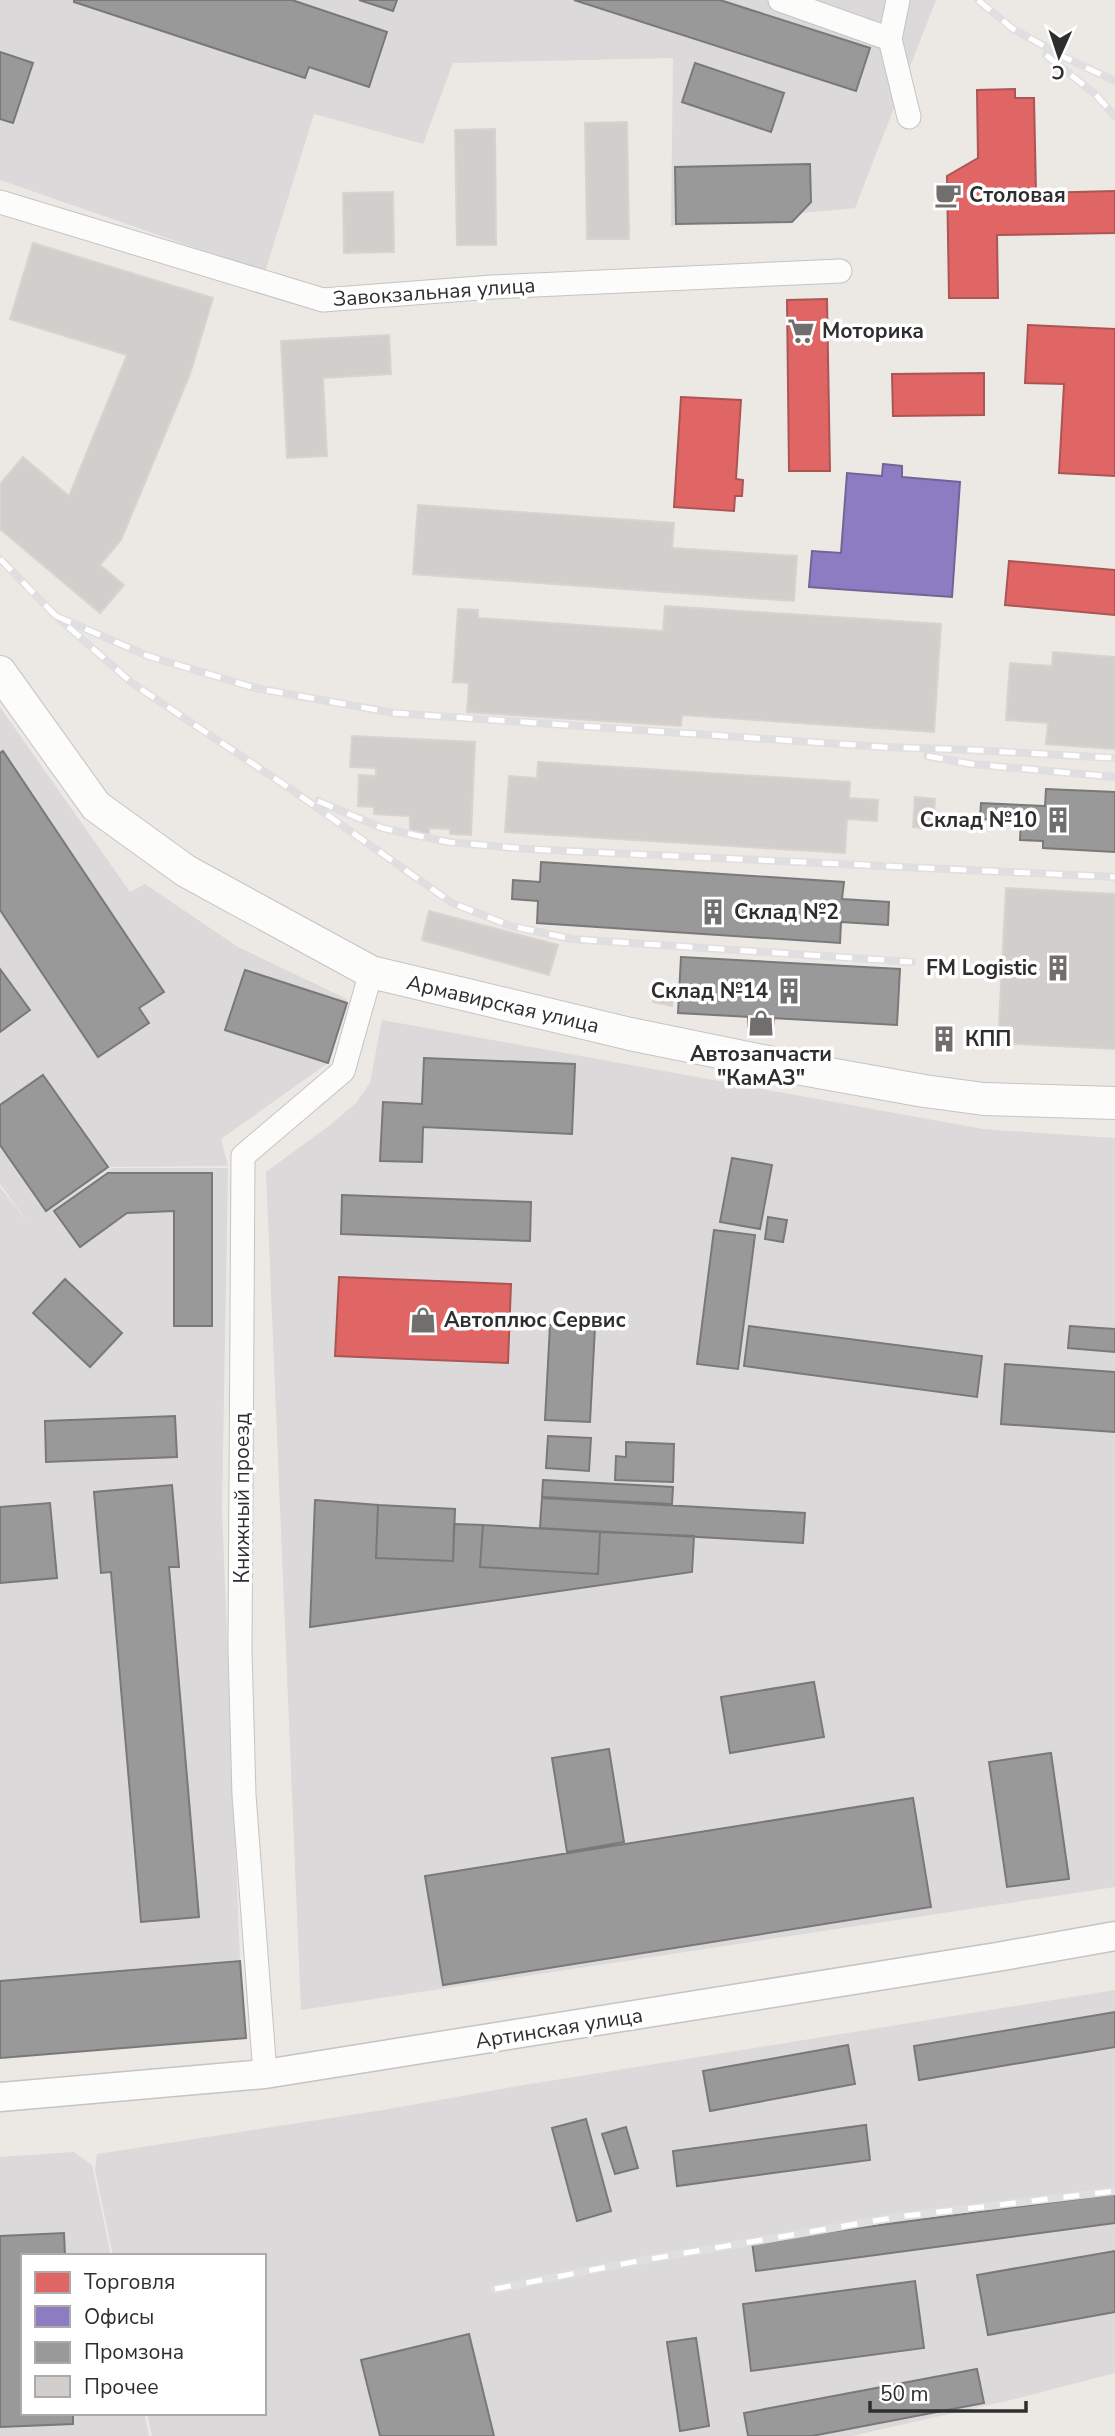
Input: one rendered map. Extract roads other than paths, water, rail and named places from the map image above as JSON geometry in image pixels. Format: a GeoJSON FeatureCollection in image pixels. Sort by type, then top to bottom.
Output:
{"type":"FeatureCollection","features":[{"type":"Feature","properties":{"kind":"main road","name":"Армавирская улица"},"geometry":{"type":"LineString","coordinates":[[0,672],[96,806],[186,871],[370,972],[630,1034],[924,1091],[984,1099],[1115,1103]]}},
{"type":"Feature","properties":{"kind":"street"},"geometry":{"type":"LineString","coordinates":[[780,0],[890,39]]}},
{"type":"Feature","properties":{"kind":"street"},"geometry":{"type":"LineString","coordinates":[[898,0],[890,39],[909,117]]}},
{"type":"Feature","properties":{"kind":"street","name":"Завокзальная улица"},"geometry":{"type":"LineString","coordinates":[[0,202],[323,300],[492,287],[840,271]]}},
{"type":"Feature","properties":{"kind":"street","name":"Книжный проезд"},"geometry":{"type":"LineString","coordinates":[[265,2074],[244,1795],[240,1650],[243,1156],[343,1071],[370,972]]}},
{"type":"Feature","properties":{"kind":"street","name":"Артинская улица"},"geometry":{"type":"LineString","coordinates":[[0,2097],[265,2074],[1115,1936]]}},
{"type":"Feature","properties":{"kind":"railway"},"geometry":{"type":"LineString","coordinates":[[978,0],[1013,29],[1115,81]]}},
{"type":"Feature","properties":{"kind":"railway"},"geometry":{"type":"LineString","coordinates":[[1046,55],[1095,94],[1115,116]]}},
{"type":"Feature","properties":{"kind":"railway"},"geometry":{"type":"LineString","coordinates":[[0,559],[56,616],[132,683],[292,790],[452,903],[511,926],[572,939],[912,962]]}},
{"type":"Feature","properties":{"kind":"railway"},"geometry":{"type":"LineString","coordinates":[[56,616],[148,656],[255,688],[394,713],[883,747],[1115,758]]}},
{"type":"Feature","properties":{"kind":"railway"},"geometry":{"type":"LineString","coordinates":[[927,756],[971,764],[1115,777]]}},
{"type":"Feature","properties":{"kind":"railway"},"geometry":{"type":"LineString","coordinates":[[318,801],[382,828],[448,842],[527,849],[1115,877]]}},
{"type":"Feature","properties":{"kind":"railway"},"geometry":{"type":"LineString","coordinates":[[495,2289],[638,2261],[897,2217],[1115,2191]]}},
{"type":"Feature","properties":{"kind":"place","name":"Столовая"},"geometry":{"type":"Point","coordinates":[948,195]}},
{"type":"Feature","properties":{"kind":"place","name":"Моторика"},"geometry":{"type":"Point","coordinates":[801,331]}},
{"type":"Feature","properties":{"kind":"place","name":"Склад №10"},"geometry":{"type":"Point","coordinates":[1058,820]}},
{"type":"Feature","properties":{"kind":"place","name":"Склад №2"},"geometry":{"type":"Point","coordinates":[713,912]}},
{"type":"Feature","properties":{"kind":"place","name":"FM Logistic"},"geometry":{"type":"Point","coordinates":[1058,968]}},
{"type":"Feature","properties":{"kind":"place","name":"Склад №14"},"geometry":{"type":"Point","coordinates":[789,991]}},
{"type":"Feature","properties":{"kind":"place","name":"Автозапчасти \"КамАЗ\""},"geometry":{"type":"Point","coordinates":[761,1023]}},
{"type":"Feature","properties":{"kind":"place","name":"КПП"},"geometry":{"type":"Point","coordinates":[944,1039]}},
{"type":"Feature","properties":{"kind":"place","name":"Автоплюс Сервис"},"geometry":{"type":"Point","coordinates":[423,1320]}}]}
